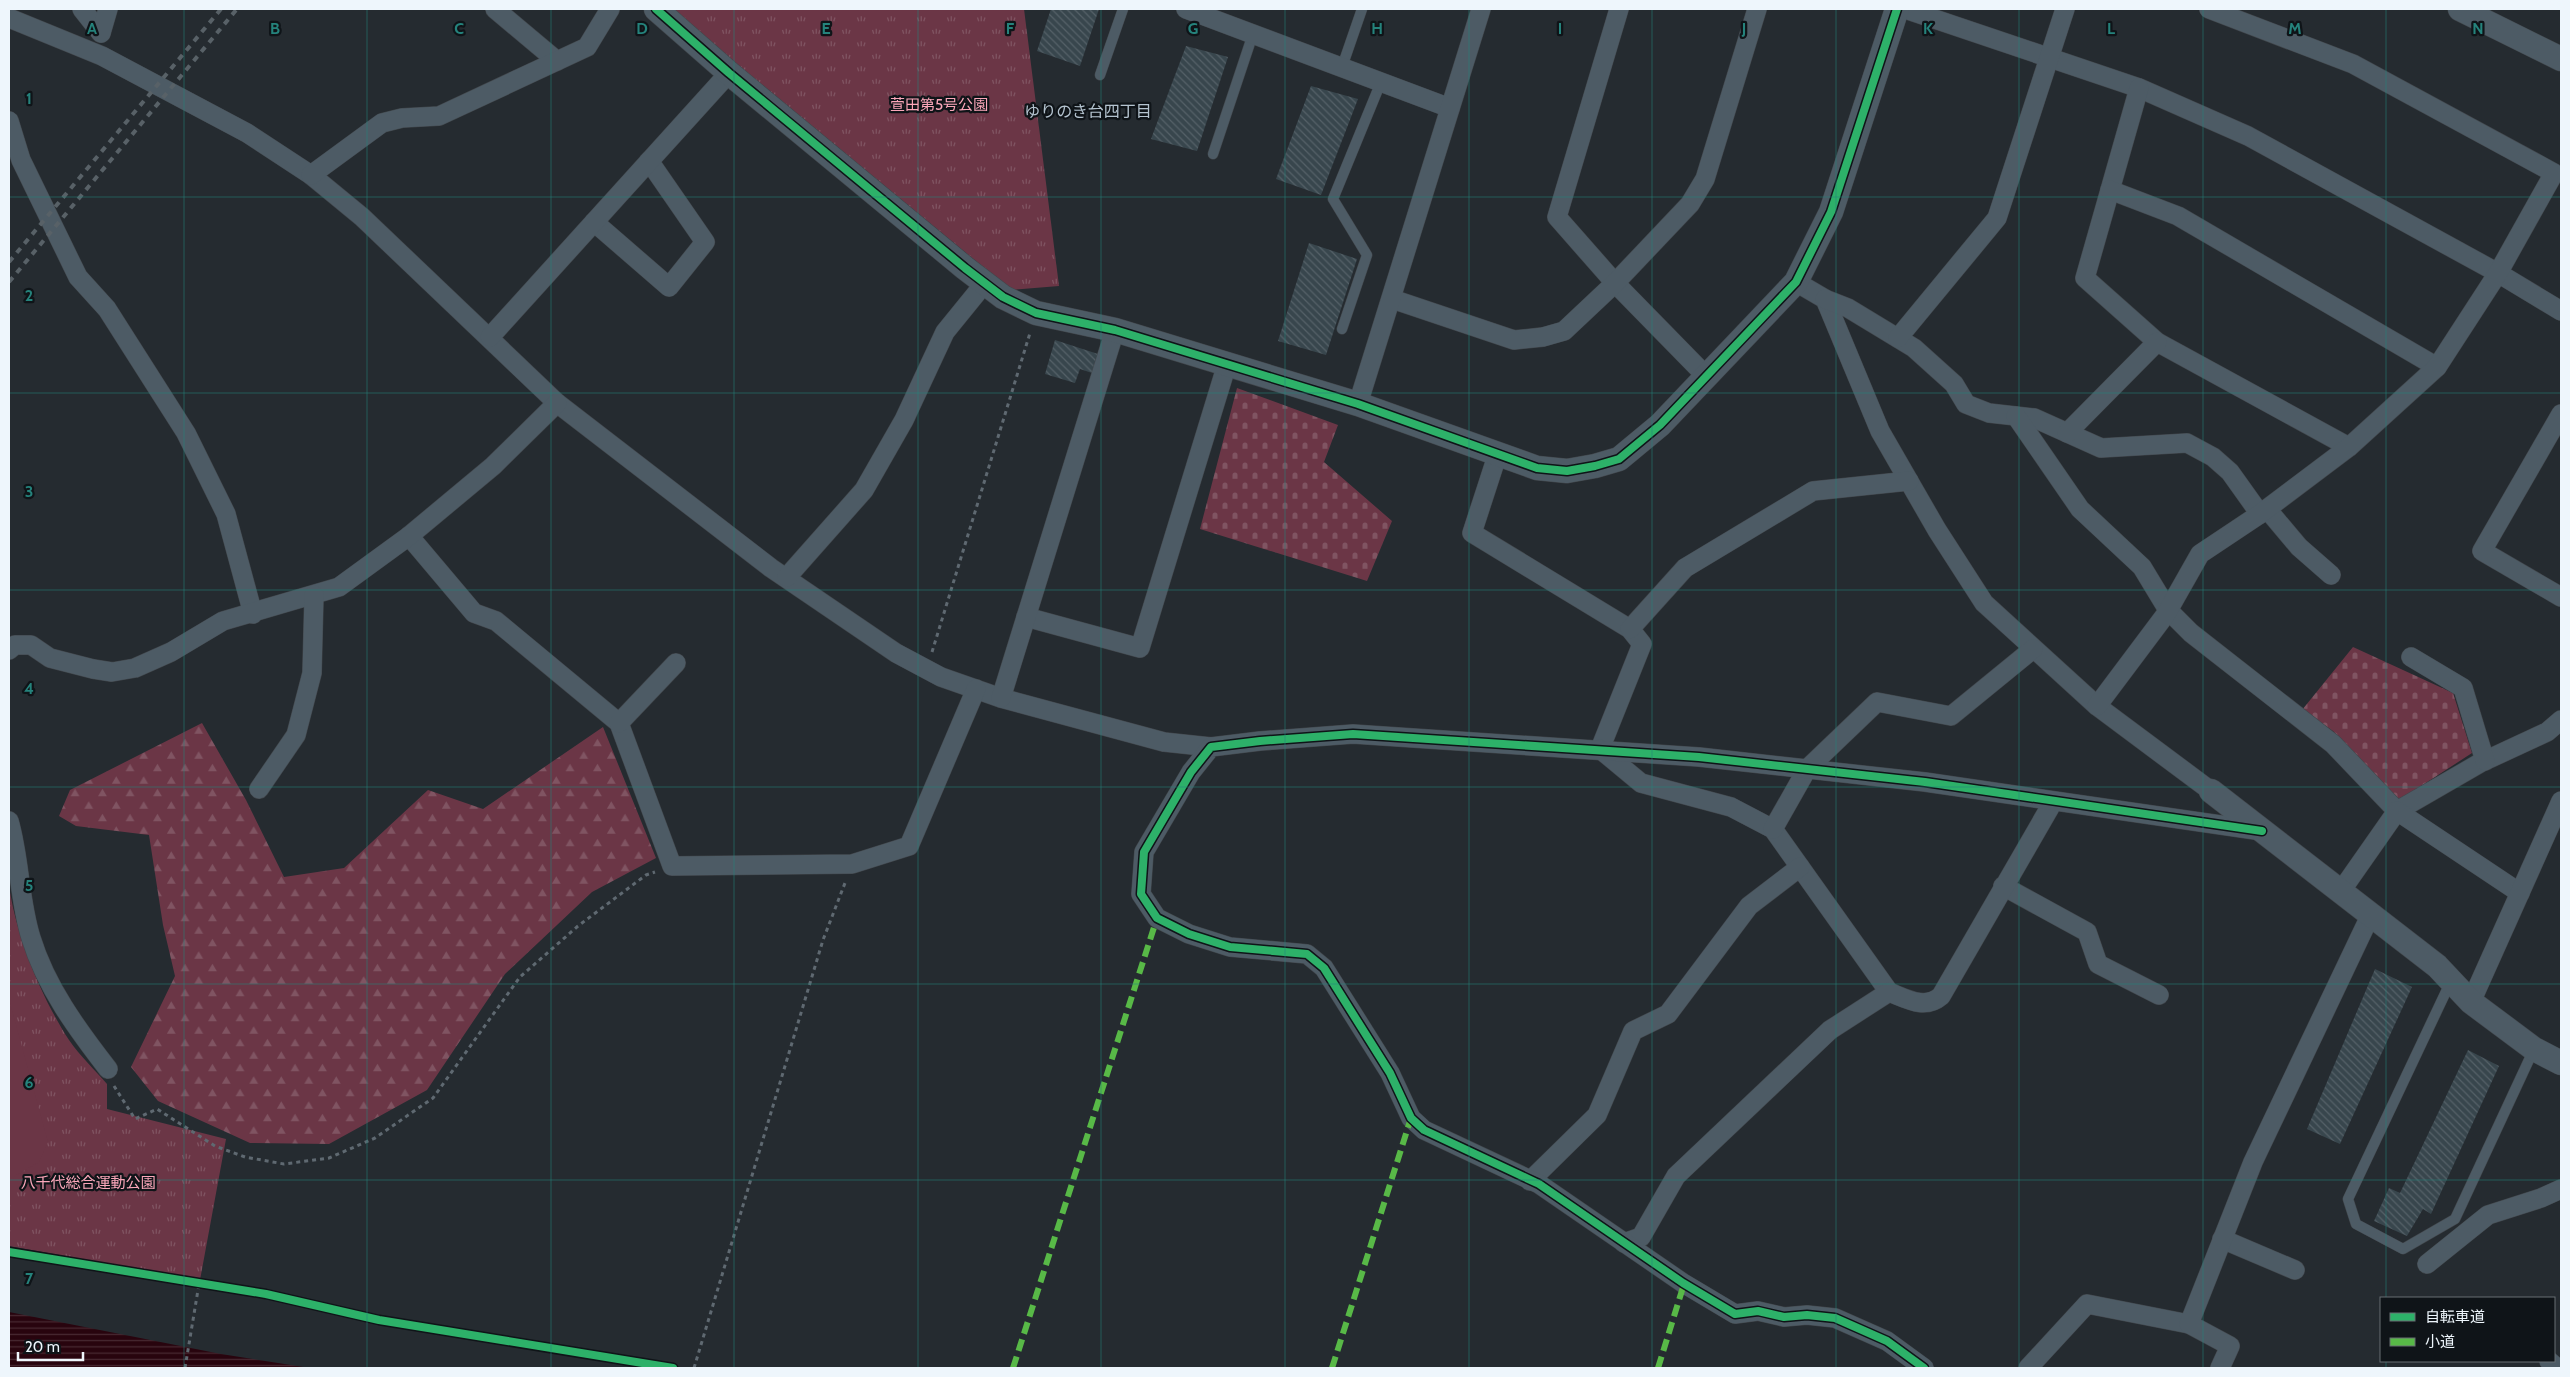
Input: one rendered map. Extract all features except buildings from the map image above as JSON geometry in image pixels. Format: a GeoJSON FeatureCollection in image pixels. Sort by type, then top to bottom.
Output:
{"type":"FeatureCollection","features":[{"type":"Feature","properties":{"kind":"street"},"geometry":{"type":"LineString","coordinates":[[82,9],[101,33],[108,9]]}},
{"type":"Feature","properties":{"kind":"street"},"geometry":{"type":"LineString","coordinates":[[494,9],[557,61]]}},
{"type":"Feature","properties":{"kind":"street"},"geometry":{"type":"LineString","coordinates":[[311,175],[382,123],[402,118],[439,116],[587,47],[610,9]]}},
{"type":"Feature","properties":{"kind":"street"},"geometry":{"type":"LineString","coordinates":[[656,9],[729,73],[984,284],[1003,297],[1036,313],[1114,330],[1358,404],[1497,456],[1536,468],[1567,471],[1619,459],[1660,426],[1796,282],[1831,212],[1897,9]]}},
{"type":"Feature","properties":{"kind":"street"},"geometry":{"type":"LineString","coordinates":[[1186,9],[1450,108]]}},
{"type":"Feature","properties":{"kind":"street"},"geometry":{"type":"LineString","coordinates":[[1358,404],[1482,9]]}},
{"type":"Feature","properties":{"kind":"street"},"geometry":{"type":"LineString","coordinates":[[1619,9],[1557,217],[1615,283],[1707,377]]}},
{"type":"Feature","properties":{"kind":"street"},"geometry":{"type":"LineString","coordinates":[[1392,299],[1514,340],[1543,337],[1564,331],[1615,283],[1690,204],[1705,179],[1757,9]]}},
{"type":"Feature","properties":{"kind":"street"},"geometry":{"type":"LineString","coordinates":[[1905,9],[2139,88],[2248,136],[2498,273],[2561,311]]}},
{"type":"Feature","properties":{"kind":"street"},"geometry":{"type":"LineString","coordinates":[[1898,338],[1997,218],[2051,58],[2065,9]]}},
{"type":"Feature","properties":{"kind":"street"},"geometry":{"type":"LineString","coordinates":[[2097,706],[2168,610],[2200,554],[2263,511],[2349,447],[2437,367],[2498,273],[2554,173],[2353,64],[2209,9]]}},
{"type":"Feature","properties":{"kind":"street"},"geometry":{"type":"LineString","coordinates":[[2460,9],[2561,59]]}},
{"type":"Feature","properties":{"kind":"street"},"geometry":{"type":"LineString","coordinates":[[9,18],[102,56],[247,133],[311,175],[362,217],[557,403],[771,568],[896,653],[927,669],[976,689],[1001,698],[1164,742],[1211,747],[1260,741],[1353,734],[1699,757],[1925,782],[2262,831]]}},
{"type":"Feature","properties":{"kind":"street"},"geometry":{"type":"LineString","coordinates":[[490,338],[729,73]]}},
{"type":"Feature","properties":{"kind":"street"},"geometry":{"type":"LineString","coordinates":[[2139,88],[2085,278],[2157,342],[2349,447]]}},
{"type":"Feature","properties":{"kind":"street"},"geometry":{"type":"LineString","coordinates":[[9,121],[21,160],[78,277],[107,310],[186,434],[226,514],[253,614]]}},
{"type":"Feature","properties":{"kind":"street"},"geometry":{"type":"LineString","coordinates":[[594,222],[669,287],[705,242],[649,161]]}},
{"type":"Feature","properties":{"kind":"street"},"geometry":{"type":"LineString","coordinates":[[2110,190],[2178,216],[2437,367]]}},
{"type":"Feature","properties":{"kind":"street"},"geometry":{"type":"LineString","coordinates":[[1796,282],[1825,299],[1848,308],[1914,348],[1954,384],[1966,404],[1989,413],[2034,418],[2101,448],[2188,443],[2213,457],[2230,472],[2263,511],[2299,547],[2331,575]]}},
{"type":"Feature","properties":{"kind":"street"},"geometry":{"type":"LineString","coordinates":[[786,577],[864,490],[904,420],[945,332],[984,284]]}},
{"type":"Feature","properties":{"kind":"street"},"geometry":{"type":"LineString","coordinates":[[1825,299],[1880,432],[1908,481],[1984,603],[2097,706],[2211,791],[2437,966],[2471,1002],[2534,1049],[2561,1063]]}},
{"type":"Feature","properties":{"kind":"street"},"geometry":{"type":"LineString","coordinates":[[1001,698],[1114,330]]}},
{"type":"Feature","properties":{"kind":"street"},"geometry":{"type":"LineString","coordinates":[[2067,433],[2157,342]]}},
{"type":"Feature","properties":{"kind":"street"},"geometry":{"type":"LineString","coordinates":[[1026,617],[1140,648],[1227,364]]}},
{"type":"Feature","properties":{"kind":"street"},"geometry":{"type":"LineString","coordinates":[[9,650],[15,644],[31,645],[50,658],[112,672],[134,668],[171,652],[223,621],[253,614],[340,587],[409,536],[493,466],[557,403]]}},
{"type":"Feature","properties":{"kind":"street"},"geometry":{"type":"LineString","coordinates":[[2561,414],[2482,551],[2561,597]]}},
{"type":"Feature","properties":{"kind":"street"},"geometry":{"type":"LineString","coordinates":[[2016,416],[2080,509],[2142,567],[2168,610],[2191,633],[2333,744],[2397,811],[2520,893]]}},
{"type":"Feature","properties":{"kind":"street"},"geometry":{"type":"LineString","coordinates":[[1497,456],[1472,533],[1630,630],[1638,636],[1642,644],[1600,749]]}},
{"type":"Feature","properties":{"kind":"street"},"geometry":{"type":"LineString","coordinates":[[1630,630],[1685,568],[1813,491],[1908,481]]}},
{"type":"Feature","properties":{"kind":"street"},"geometry":{"type":"LineString","coordinates":[[409,536],[474,613],[496,621],[619,722],[672,866],[852,864],[909,846],[976,689]]}},
{"type":"Feature","properties":{"kind":"street"},"geometry":{"type":"LineString","coordinates":[[259,790],[296,734],[312,673],[314,595]]}},
{"type":"Feature","properties":{"kind":"street"},"geometry":{"type":"LineString","coordinates":[[1773,829],[1807,769],[1876,702],[1951,716],[2033,649]]}},
{"type":"Feature","properties":{"kind":"street"},"geometry":{"type":"LineString","coordinates":[[2411,657],[2463,688],[2485,761]]}},
{"type":"Feature","properties":{"kind":"street"},"geometry":{"type":"LineString","coordinates":[[619,722],[676,663]]}},
{"type":"Feature","properties":{"kind":"street"},"geometry":{"type":"LineString","coordinates":[[2341,891],[2397,811],[2485,761],[2547,732],[2561,720]]}},
{"type":"Feature","properties":{"kind":"street"},"geometry":{"type":"LineString","coordinates":[[1211,747],[1191,772],[1144,852],[1141,894],[1157,918],[1189,934],[1230,947],[1307,954],[1324,968],[1337,987],[1390,1073],[1411,1118],[1424,1130],[1530,1181],[1588,1216],[1683,1284],[1735,1314],[1758,1311],[1784,1317],[1807,1315],[1834,1318],[1887,1342],[1924,1368]]}},
{"type":"Feature","properties":{"kind":"street"},"geometry":{"type":"LineString","coordinates":[[1600,749],[1641,783],[1732,808],[1773,829],[1889,992],[1921,1004],[1934,1002],[1942,996],[2003,886],[2053,802]]}},
{"type":"Feature","properties":{"kind":"street"},"geometry":{"type":"LineString","coordinates":[[2471,1002],[2561,801]]}},
{"type":"Feature","properties":{"kind":"street"},"geometry":{"type":"LineString","coordinates":[[9,821],[31,938],[48,978],[70,1020],[108,1069]]}},
{"type":"Feature","properties":{"kind":"street"},"geometry":{"type":"LineString","coordinates":[[1530,1181],[1597,1115],[1633,1032],[1668,1014],[1749,906],[1800,867]]}},
{"type":"Feature","properties":{"kind":"street"},"geometry":{"type":"LineString","coordinates":[[2003,886],[2087,932],[2098,964],[2159,994]]}},
{"type":"Feature","properties":{"kind":"street"},"geometry":{"type":"LineString","coordinates":[[2189,1324],[2253,1162],[2371,914]]}},
{"type":"Feature","properties":{"kind":"street"},"geometry":{"type":"LineString","coordinates":[[1624,1243],[1641,1237],[1676,1176],[1830,1030],[1889,992]]}},
{"type":"Feature","properties":{"kind":"street"},"geometry":{"type":"LineString","coordinates":[[2427,1264],[2488,1215],[2541,1198],[2561,1189]]}},
{"type":"Feature","properties":{"kind":"street"},"geometry":{"type":"LineString","coordinates":[[2222,1239],[2295,1270]]}},
{"type":"Feature","properties":{"kind":"street"},"geometry":{"type":"LineString","coordinates":[[2028,1368],[2087,1304],[2189,1324],[2230,1346],[2220,1368]]}},
{"type":"Feature","properties":{"kind":"lane"},"geometry":{"type":"LineString","coordinates":[[1100,75],[1123,9]]}},
{"type":"Feature","properties":{"kind":"lane"},"geometry":{"type":"LineString","coordinates":[[1342,67],[1362,9]]}},
{"type":"Feature","properties":{"kind":"lane"},"geometry":{"type":"LineString","coordinates":[[1213,154],[1253,34]]}},
{"type":"Feature","properties":{"kind":"lane"},"geometry":{"type":"LineString","coordinates":[[1342,329],[1367,255],[1333,199],[1381,82]]}},
{"type":"Feature","properties":{"kind":"lane"},"geometry":{"type":"LineString","coordinates":[[2450,981],[2348,1200],[2356,1224],[2403,1249],[2455,1219],[2534,1049]]}},
{"type":"Feature","properties":{"kind":"path"},"geometry":{"type":"LineString","coordinates":[[927,669],[1036,313]]}},
{"type":"Feature","properties":{"kind":"path"},"geometry":{"type":"LineString","coordinates":[[694,1368],[823,940],[852,864]]}},
{"type":"Feature","properties":{"kind":"path"},"geometry":{"type":"LineString","coordinates":[[108,1069],[116,1092],[135,1119],[157,1109],[215,1146],[245,1157],[284,1164],[329,1158],[375,1138],[433,1098],[520,976],[578,926],[646,875],[672,866]]}},
{"type":"Feature","properties":{"kind":"path"},"geometry":{"type":"LineString","coordinates":[[190,1283],[199,1287],[209,1286]]}},
{"type":"Feature","properties":{"kind":"path"},"geometry":{"type":"LineString","coordinates":[[185,1368],[199,1287]]}},
{"type":"Feature","properties":{"kind":"green space","name":"萱田第5号公園"},"geometry":{"type":"Polygon","coordinates":[[[670,9],[1024,9],[1059,286],[1011,290],[670,9]]]}},
{"type":"Feature","properties":{"kind":"green space"},"geometry":{"type":"Polygon","coordinates":[[[1237,388],[1338,425],[1324,462],[1392,521],[1367,581],[1200,529],[1237,388]]]}},
{"type":"Feature","properties":{"kind":"green space"},"geometry":{"type":"Polygon","coordinates":[[[2353,647],[2453,693],[2472,753],[2398,801],[2333,731],[2302,710],[2353,647]]]}},
{"type":"Feature","properties":{"kind":"green space"},"geometry":{"type":"Polygon","coordinates":[[[202,723],[246,800],[284,877],[344,868],[428,790],[483,809],[603,727],[656,858],[592,892],[505,974],[427,1090],[329,1144],[250,1143],[158,1101],[131,1067],[175,976],[163,925],[149,835],[76,826],[59,816],[70,790],[202,723]]]}},
{"type":"Feature","properties":{"kind":"green space","name":"八千代総合運動公園"},"geometry":{"type":"Polygon","coordinates":[[[9,885],[17,924],[40,986],[69,1040],[107,1084],[107,1109],[226,1139],[200,1280],[9,1246],[9,885]]]}},
{"type":"Feature","properties":{"kind":"green space"},"geometry":{"type":"Polygon","coordinates":[[[9,999],[48,1142],[39,1162],[15,1176],[9,1186],[9,999]]]}},
{"type":"Feature","properties":{"kind":"shaded area"},"geometry":{"type":"Polygon","coordinates":[[[9,1312],[221,1354],[310,1368],[9,1368],[9,1312]]]}},
{"type":"Feature","properties":{"kind":"railway"},"geometry":{"type":"LineString","coordinates":[[9,262],[221,9]]}},
{"type":"Feature","properties":{"kind":"railway"},"geometry":{"type":"LineString","coordinates":[[9,282],[237,9]]}},
{"type":"Feature","properties":{"kind":"marked path"},"geometry":{"type":"LineString","coordinates":[[1013,1368],[1157,918]]}},
{"type":"Feature","properties":{"kind":"marked path"},"geometry":{"type":"LineString","coordinates":[[1332,1368],[1411,1118]]}},
{"type":"Feature","properties":{"kind":"marked path"},"geometry":{"type":"LineString","coordinates":[[1658,1368],[1684,1284]]}},
{"type":"Feature","properties":{"kind":"cycle path"},"geometry":{"type":"LineString","coordinates":[[656,9],[729,73],[965,268],[1003,297],[1036,313],[1115,330],[1358,404],[1537,468],[1567,471],[1619,459],[1660,425],[1796,282],[1831,212],[1897,9]]}},
{"type":"Feature","properties":{"kind":"cycle path"},"geometry":{"type":"LineString","coordinates":[[1924,1368],[1887,1341],[1835,1318],[1807,1315],[1784,1317],[1758,1311],[1735,1314],[1683,1283],[1539,1184],[1424,1130],[1411,1118],[1390,1073],[1324,968],[1307,954],[1230,947],[1189,934],[1157,918],[1141,894],[1144,852],[1191,772],[1211,747],[1260,741],[1353,734],[1699,757],[1925,782],[2262,831]]}},
{"type":"Feature","properties":{"kind":"cycle path"},"geometry":{"type":"LineString","coordinates":[[9,1252],[266,1294],[379,1320],[673,1368]]}},
{"type":"Feature","properties":{"kind":"district","name":"ゆりのき台四丁目"},"geometry":{"type":"Point","coordinates":[1088,111]}}]}
